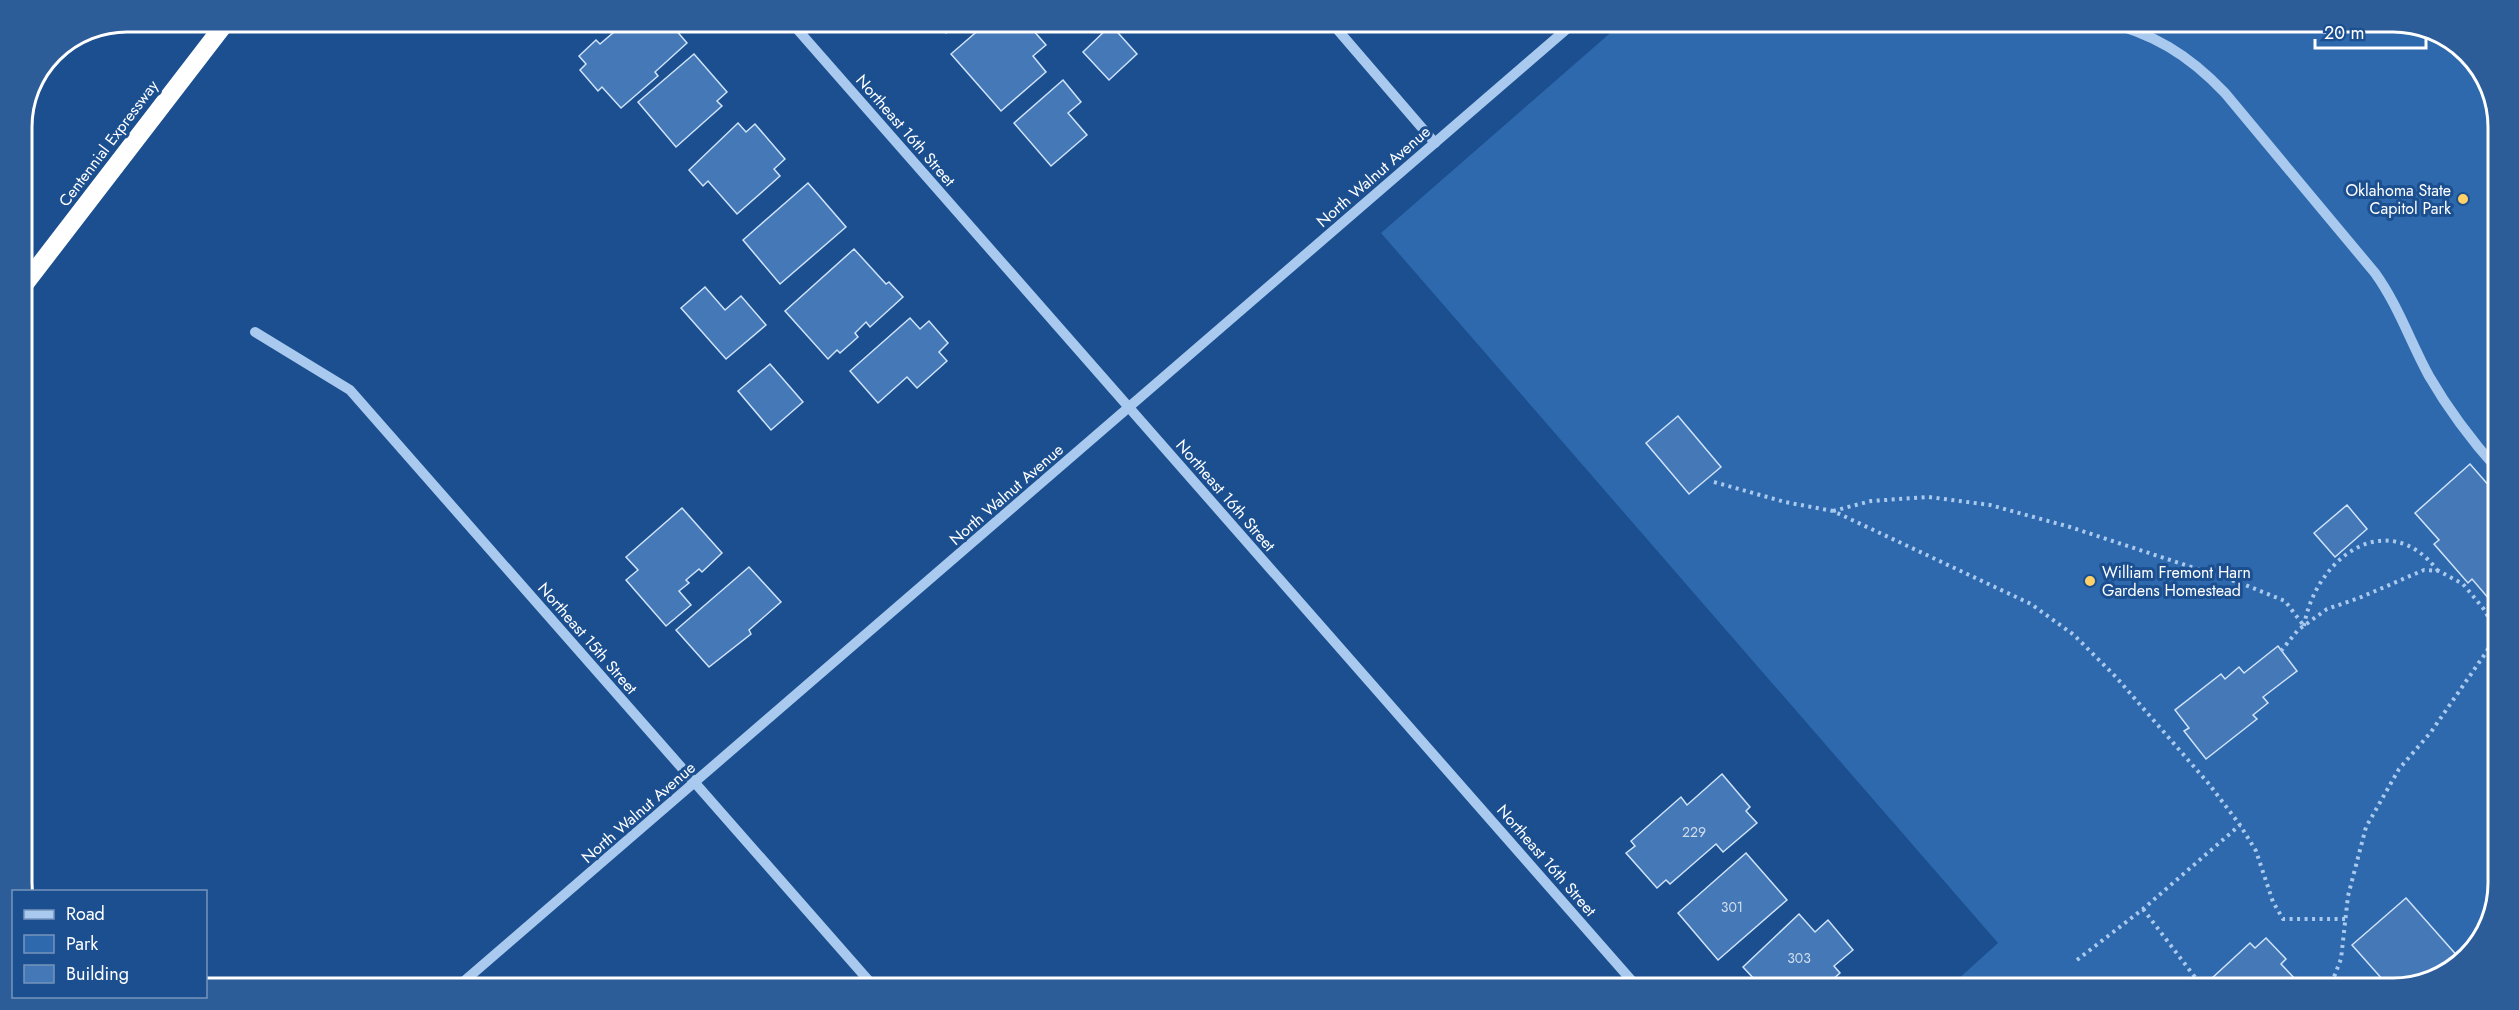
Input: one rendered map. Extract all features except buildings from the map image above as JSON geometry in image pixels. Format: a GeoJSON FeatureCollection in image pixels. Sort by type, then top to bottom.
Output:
{"type":"FeatureCollection","features":[{"type":"Feature","properties":{"kind":"highway","name":"Centennial Expressway"},"geometry":{"type":"LineString","coordinates":[[32,275],[219,32]]}},
{"type":"Feature","properties":{"kind":"street","name":"Northeast 16th Street"},"geometry":{"type":"LineString","coordinates":[[800,32],[1629,978]]}},
{"type":"Feature","properties":{"kind":"street"},"geometry":{"type":"LineString","coordinates":[[1339,32],[1435,143]]}},
{"type":"Feature","properties":{"kind":"street","name":"North Walnut Avenue"},"geometry":{"type":"LineString","coordinates":[[468,978],[1563,32]]}},
{"type":"Feature","properties":{"kind":"street"},"geometry":{"type":"LineString","coordinates":[[2140,32],[2151,35],[2178,50],[2204,70],[2353,243],[2391,295],[2429,376],[2459,421],[2487,457]]}},
{"type":"Feature","properties":{"kind":"street","name":"Northeast 15th Street"},"geometry":{"type":"LineString","coordinates":[[255,332],[350,390],[866,978]]}},
{"type":"Feature","properties":{"kind":"path"},"geometry":{"type":"LineString","coordinates":[[1714,482],[1785,502],[1833,511],[2031,604],[2074,635],[2116,677],[2209,784],[2240,825],[2256,851],[2272,902],[2283,919],[2346,919]]}},
{"type":"Feature","properties":{"kind":"path"},"geometry":{"type":"LineString","coordinates":[[1833,511],[1871,501],[1929,497],[1990,505],[2070,527],[2243,584],[2285,602],[2304,626]]}},
{"type":"Feature","properties":{"kind":"path"},"geometry":{"type":"LineString","coordinates":[[2304,626],[2307,608],[2320,582],[2343,556],[2357,546],[2371,541],[2396,540],[2426,554],[2439,571],[2463,584],[2488,616]]}},
{"type":"Feature","properties":{"kind":"path"},"geometry":{"type":"LineString","coordinates":[[2281,651],[2304,626],[2327,609],[2424,570],[2439,571]]}},
{"type":"Feature","properties":{"kind":"path"},"geometry":{"type":"LineString","coordinates":[[2333,978],[2341,959],[2355,862],[2366,827],[2399,769],[2431,732],[2488,649]]}},
{"type":"Feature","properties":{"kind":"path"},"geometry":{"type":"LineString","coordinates":[[2077,960],[2143,909],[2240,825]]}},
{"type":"Feature","properties":{"kind":"path"},"geometry":{"type":"LineString","coordinates":[[2143,909],[2196,978]]}},
{"type":"Feature","properties":{"kind":"green space","name":"William Fremont Harn Gardens Homestead"},"geometry":{"type":"Polygon","coordinates":[[[1611,32],[2393,32],[2411,33],[2435,41],[2460,59],[2475,79],[2486,108],[2487,120],[2488,884],[2486,902],[2475,931],[2460,951],[2445,963],[2435,969],[2405,978],[1959,978],[1998,943],[1381,233],[1611,32]]]}},
{"type":"Feature","properties":{"kind":"place","name":"Oklahoma State Capitol Park"},"geometry":{"type":"Point","coordinates":[2463,199]}},
{"type":"Feature","properties":{"kind":"place","name":"William Fremont Harn Gardens Homestead"},"geometry":{"type":"Point","coordinates":[2090,581]}}]}
